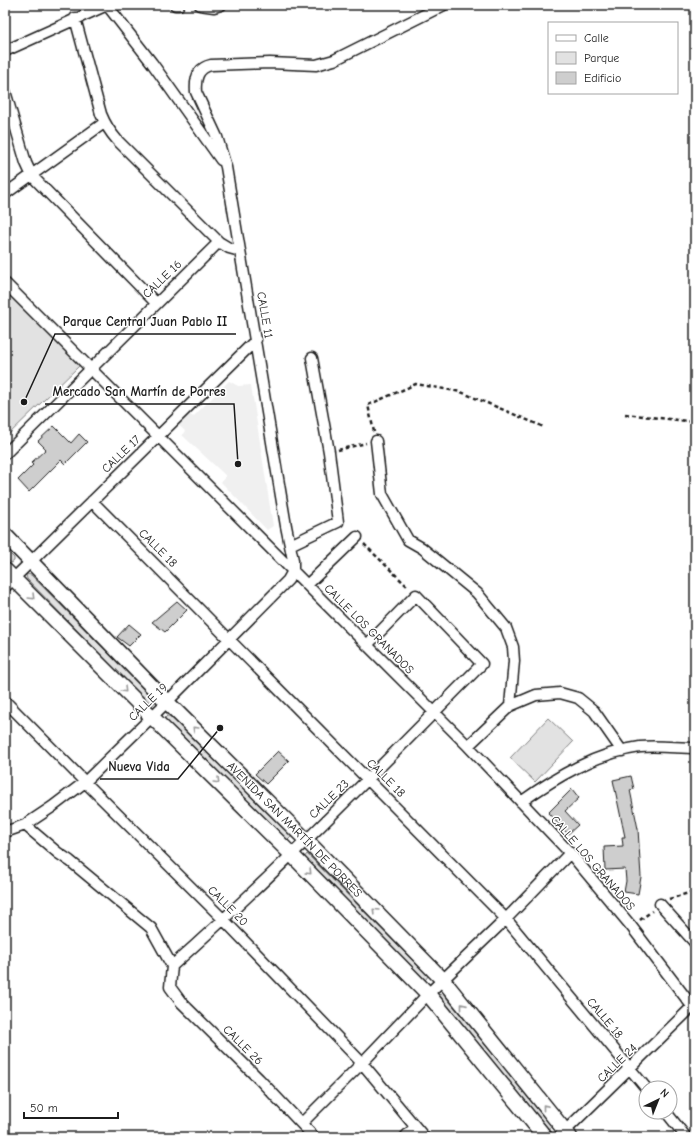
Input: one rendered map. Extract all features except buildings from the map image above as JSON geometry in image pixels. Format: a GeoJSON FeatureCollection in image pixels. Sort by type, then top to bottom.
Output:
{"type":"FeatureCollection","features":[{"type":"Feature","properties":{"kind":"main road","name":"AVENIDA SAN MARTÍN DE PORRES"},"geometry":{"type":"LineString","coordinates":[[5,535],[167,702],[306,840],[443,980],[565,1135]]}},
{"type":"Feature","properties":{"kind":"main road","name":"AVENIDA SAN MARTÍN DE PORRES"},"geometry":{"type":"LineString","coordinates":[[8,578],[292,855],[428,994],[545,1137]]}},
{"type":"Feature","properties":{"kind":"street"},"geometry":{"type":"LineString","coordinates":[[5,51],[75,18],[107,5],[152,63],[226,167]]}},
{"type":"Feature","properties":{"kind":"street"},"geometry":{"type":"LineString","coordinates":[[200,5],[221,5]]}},
{"type":"Feature","properties":{"kind":"street","name":"CALLE 11"},"geometry":{"type":"LineString","coordinates":[[293,571],[293,560],[226,167],[217,137],[196,92],[196,79],[201,69],[205,66],[211,65],[324,63],[334,60],[444,5]]}},
{"type":"Feature","properties":{"kind":"street"},"geometry":{"type":"LineString","coordinates":[[75,18],[104,123],[117,140],[219,242],[229,248],[240,251]]}},
{"type":"Feature","properties":{"kind":"street"},"geometry":{"type":"LineString","coordinates":[[5,91],[26,163],[32,176],[156,303]]}},
{"type":"Feature","properties":{"kind":"street"},"geometry":{"type":"LineString","coordinates":[[5,194],[104,123]]}},
{"type":"Feature","properties":{"kind":"street","name":"CALLE 16"},"geometry":{"type":"LineString","coordinates":[[5,454],[90,368],[219,242]]}},
{"type":"Feature","properties":{"kind":"street","name":"CALLE LOS GRANADOS"},"geometry":{"type":"LineString","coordinates":[[7,288],[90,368],[468,746],[570,853],[631,926],[694,1009]]}},
{"type":"Feature","properties":{"kind":"street","name":"CALLE 17"},"geometry":{"type":"LineString","coordinates":[[8,578],[31,562],[256,340]]}},
{"type":"Feature","properties":{"kind":"street"},"geometry":{"type":"LineString","coordinates":[[290,545],[338,522],[329,452],[312,358]]}},
{"type":"Feature","properties":{"kind":"street"},"geometry":{"type":"LineString","coordinates":[[376,441],[382,494],[408,540],[422,548],[478,593],[506,628],[513,647],[514,661],[510,706]]}},
{"type":"Feature","properties":{"kind":"street","name":"CALLE 18"},"geometry":{"type":"LineString","coordinates":[[92,501],[230,638],[506,919],[640,1080]]}},
{"type":"Feature","properties":{"kind":"street"},"geometry":{"type":"LineString","coordinates":[[307,585],[357,537]]}},
{"type":"Feature","properties":{"kind":"street","name":"CALLE 19"},"geometry":{"type":"LineString","coordinates":[[5,832],[25,825],[52,808],[85,782],[288,580],[293,571]]}},
{"type":"Feature","properties":{"kind":"street"},"geometry":{"type":"LineString","coordinates":[[367,645],[416,596]]}},
{"type":"Feature","properties":{"kind":"street","name":"CALLE 23"},"geometry":{"type":"LineString","coordinates":[[172,966],[224,920],[292,855],[482,664],[416,596]]}},
{"type":"Feature","properties":{"kind":"street"},"geometry":{"type":"LineString","coordinates":[[468,746],[510,706],[536,695],[560,693],[578,698],[594,711],[622,751]]}},
{"type":"Feature","properties":{"kind":"street","name":"CALLE 20"},"geometry":{"type":"LineString","coordinates":[[5,701],[224,920],[362,1063],[424,1137]]}},
{"type":"Feature","properties":{"kind":"street"},"geometry":{"type":"LineString","coordinates":[[521,802],[554,780],[594,760],[622,751],[641,747],[695,748]]}},
{"type":"Feature","properties":{"kind":"street"},"geometry":{"type":"LineString","coordinates":[[25,825],[151,928],[172,966]]}},
{"type":"Feature","properties":{"kind":"street"},"geometry":{"type":"LineString","coordinates":[[302,1123],[428,994],[506,919],[570,853]]}},
{"type":"Feature","properties":{"kind":"street"},"geometry":{"type":"LineString","coordinates":[[660,904],[695,943]]}},
{"type":"Feature","properties":{"kind":"street","name":"CALLE 26"},"geometry":{"type":"LineString","coordinates":[[172,966],[170,987],[181,1002],[302,1123],[313,1136]]}},
{"type":"Feature","properties":{"kind":"street","name":"CALLE 24"},"geometry":{"type":"LineString","coordinates":[[565,1135],[630,1068],[694,1009]]}},
{"type":"Feature","properties":{"kind":"street"},"geometry":{"type":"LineString","coordinates":[[672,1120],[686,1137]]}},
{"type":"Feature","properties":{"kind":"street"},"geometry":{"type":"LineString","coordinates":[[405,1137],[415,1127]]}},
{"type":"Feature","properties":{"kind":"path"},"geometry":{"type":"LineString","coordinates":[[329,452],[376,441],[368,405],[416,384],[461,392],[544,427]]}},
{"type":"Feature","properties":{"kind":"path"},"geometry":{"type":"LineString","coordinates":[[625,414],[695,422]]}},
{"type":"Feature","properties":{"kind":"path"},"geometry":{"type":"LineString","coordinates":[[357,537],[416,596]]}},
{"type":"Feature","properties":{"kind":"shaded area"},"geometry":{"type":"Polygon","coordinates":[[[229,381],[238,386],[251,385],[273,526],[267,530],[221,482],[226,476],[182,435],[185,431],[177,424],[188,413],[193,417],[229,381]]]}},
{"type":"Feature","properties":{"kind":"green space"},"geometry":{"type":"Polygon","coordinates":[[[10,295],[80,365],[5,438],[5,300],[10,295]]]}},
{"type":"Feature","properties":{"kind":"green space"},"geometry":{"type":"Polygon","coordinates":[[[5,549],[14,558],[14,561],[11,563],[5,556],[5,549]]]}},
{"type":"Feature","properties":{"kind":"green space"},"geometry":{"type":"Polygon","coordinates":[[[27,574],[31,575],[155,700],[154,704],[151,706],[27,579],[27,574]]]}},
{"type":"Feature","properties":{"kind":"green space"},"geometry":{"type":"Polygon","coordinates":[[[167,716],[171,716],[292,836],[287,841],[164,719],[167,716]]]}},
{"type":"Feature","properties":{"kind":"green space"},"geometry":{"type":"Polygon","coordinates":[[[548,718],[573,742],[535,782],[510,758],[548,718]]]}},
{"type":"Feature","properties":{"kind":"green space"},"geometry":{"type":"Polygon","coordinates":[[[307,854],[428,976],[424,982],[303,859],[307,854]]]}},
{"type":"Feature","properties":{"kind":"green space"},"geometry":{"type":"Polygon","coordinates":[[[440,994],[444,995],[552,1125],[547,1131],[438,999],[440,994]]]}},
{"type":"Feature","properties":{"kind":"place","name":"Parque Central Juan Pablo II"},"geometry":{"type":"Point","coordinates":[24,402]}},
{"type":"Feature","properties":{"kind":"place","name":"Mercado San Martín de Porres"},"geometry":{"type":"Point","coordinates":[238,464]}},
{"type":"Feature","properties":{"kind":"place","name":"Nueva Vida"},"geometry":{"type":"Point","coordinates":[220,728]}}]}
